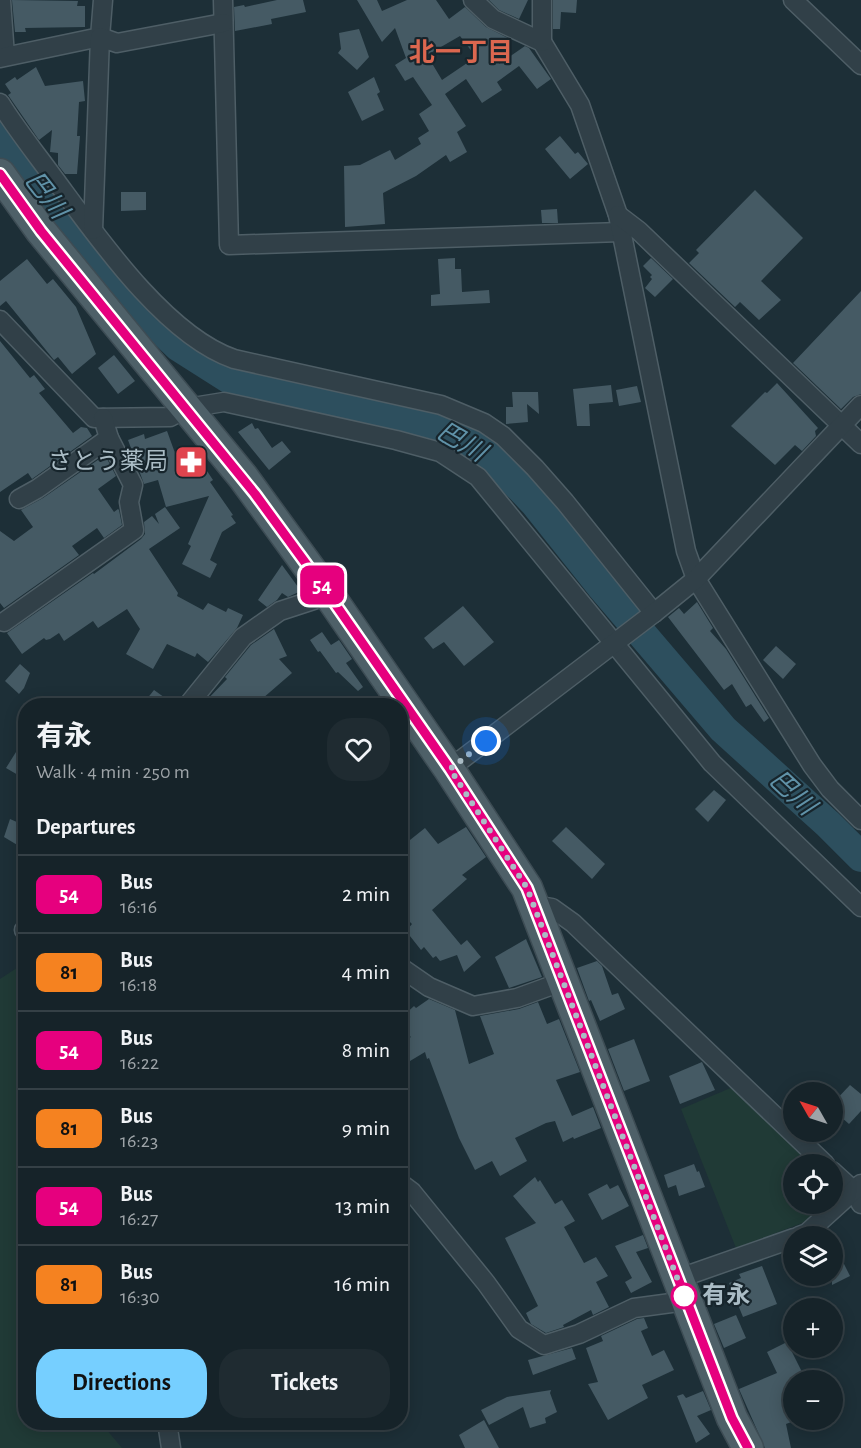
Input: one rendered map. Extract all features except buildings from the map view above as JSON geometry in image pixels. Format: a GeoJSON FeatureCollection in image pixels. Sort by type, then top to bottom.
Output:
{"type":"FeatureCollection","features":[{"type":"Feature","properties":{"kind":"main road"},"geometry":{"type":"LineString","coordinates":[[0,174],[41,231],[243,477],[401,698]]}},
{"type":"Feature","properties":{"kind":"main road"},"geometry":{"type":"LineString","coordinates":[[408,709],[527,888],[732,1418],[748,1448]]}},
{"type":"Feature","properties":{"kind":"street"},"geometry":{"type":"LineString","coordinates":[[1,0],[3,57],[100,37],[117,43],[224,23]]}},
{"type":"Feature","properties":{"kind":"street"},"geometry":{"type":"LineString","coordinates":[[93,230],[103,0]]}},
{"type":"Feature","properties":{"kind":"street"},"geometry":{"type":"LineString","coordinates":[[223,0],[230,245],[620,224],[639,231],[861,444]]}},
{"type":"Feature","properties":{"kind":"street"},"geometry":{"type":"LineString","coordinates":[[473,0],[493,19],[542,42]]}},
{"type":"Feature","properties":{"kind":"street"},"geometry":{"type":"LineString","coordinates":[[542,0],[542,42],[580,105],[620,224],[686,551],[696,579],[812,765],[830,789],[861,820]]}},
{"type":"Feature","properties":{"kind":"street"},"geometry":{"type":"LineString","coordinates":[[793,0],[861,66]]}},
{"type":"Feature","properties":{"kind":"street"},"geometry":{"type":"LineString","coordinates":[[0,103],[93,230],[151,299],[173,322],[201,344],[216,353],[234,359],[441,405],[484,423],[519,450],[565,502],[654,613]]}},
{"type":"Feature","properties":{"kind":"street"},"geometry":{"type":"LineString","coordinates":[[0,320],[94,418],[170,417],[186,408],[224,402],[440,452],[478,477],[712,763],[861,907]]}},
{"type":"Feature","properties":{"kind":"street"},"geometry":{"type":"LineString","coordinates":[[450,769],[696,579],[861,405]]}},
{"type":"Feature","properties":{"kind":"street"},"geometry":{"type":"LineString","coordinates":[[4,621],[134,530],[129,502],[133,485],[109,438],[103,418]]}},
{"type":"Feature","properties":{"kind":"street"},"geometry":{"type":"LineString","coordinates":[[19,499],[37,489],[109,438]]}},
{"type":"Feature","properties":{"kind":"street"},"geometry":{"type":"LineString","coordinates":[[194,698],[243,637],[280,611],[329,595]]}},
{"type":"Feature","properties":{"kind":"street"},"geometry":{"type":"LineString","coordinates":[[534,905],[552,908],[573,923],[815,1154]]}},
{"type":"Feature","properties":{"kind":"street"},"geometry":{"type":"LineString","coordinates":[[408,973],[429,987],[473,1006],[517,998],[564,981]]}},
{"type":"Feature","properties":{"kind":"street"},"geometry":{"type":"LineString","coordinates":[[816,1226],[859,1193],[843,1180]]}},
{"type":"Feature","properties":{"kind":"street"},"geometry":{"type":"LineString","coordinates":[[408,1189],[479,1274],[519,1329],[544,1345],[579,1334],[783,1243]]}},
{"type":"Feature","properties":{"kind":"street"},"geometry":{"type":"LineString","coordinates":[[168,1430],[171,1448]]}},
{"type":"Feature","properties":{"kind":"green space"},"geometry":{"type":"Polygon","coordinates":[[[18,967],[18,1430],[107,1430],[122,1448],[0,1448],[0,979],[18,967]]]}},
{"type":"Feature","properties":{"kind":"green space"},"geometry":{"type":"Polygon","coordinates":[[[733,1087],[783,1135],[783,1142],[791,1142],[803,1154],[783,1154],[783,1214],[812,1214],[805,1222],[794,1226],[783,1226],[783,1230],[736,1248],[681,1109],[733,1087]]]}},
{"type":"Feature","properties":{"kind":"waterway","name":"巴川"},"geometry":{"type":"LineString","coordinates":[[0,135],[119,289],[178,346],[230,379],[434,424],[483,449],[534,502],[601,586],[723,729],[861,857]]}},
{"type":"Feature","properties":{"kind":"bus line","name":"54"},"geometry":{"type":"LineString","coordinates":[[0,174],[41,231],[243,477],[329,595],[399,698]]}},
{"type":"Feature","properties":{"kind":"bus line","name":"54"},"geometry":{"type":"LineString","coordinates":[[408,710],[450,769],[527,888],[677,1279],[732,1418],[748,1448]]}},
{"type":"Feature","properties":{"kind":"place","name":"さとう薬局"},"geometry":{"type":"Point","coordinates":[191,462]}},
{"type":"Feature","properties":{"kind":"place","name":"有永"},"geometry":{"type":"Point","coordinates":[684,1296]}},
{"type":"Feature","properties":{"kind":"district","name":"北一丁目"},"geometry":{"type":"Point","coordinates":[461,53]}},
{"type":"Feature","properties":{"kind":"route"},"geometry":{"type":"LineString","coordinates":[[486,741],[450,769],[527,888],[686,1301],[684,1296]]}}]}
